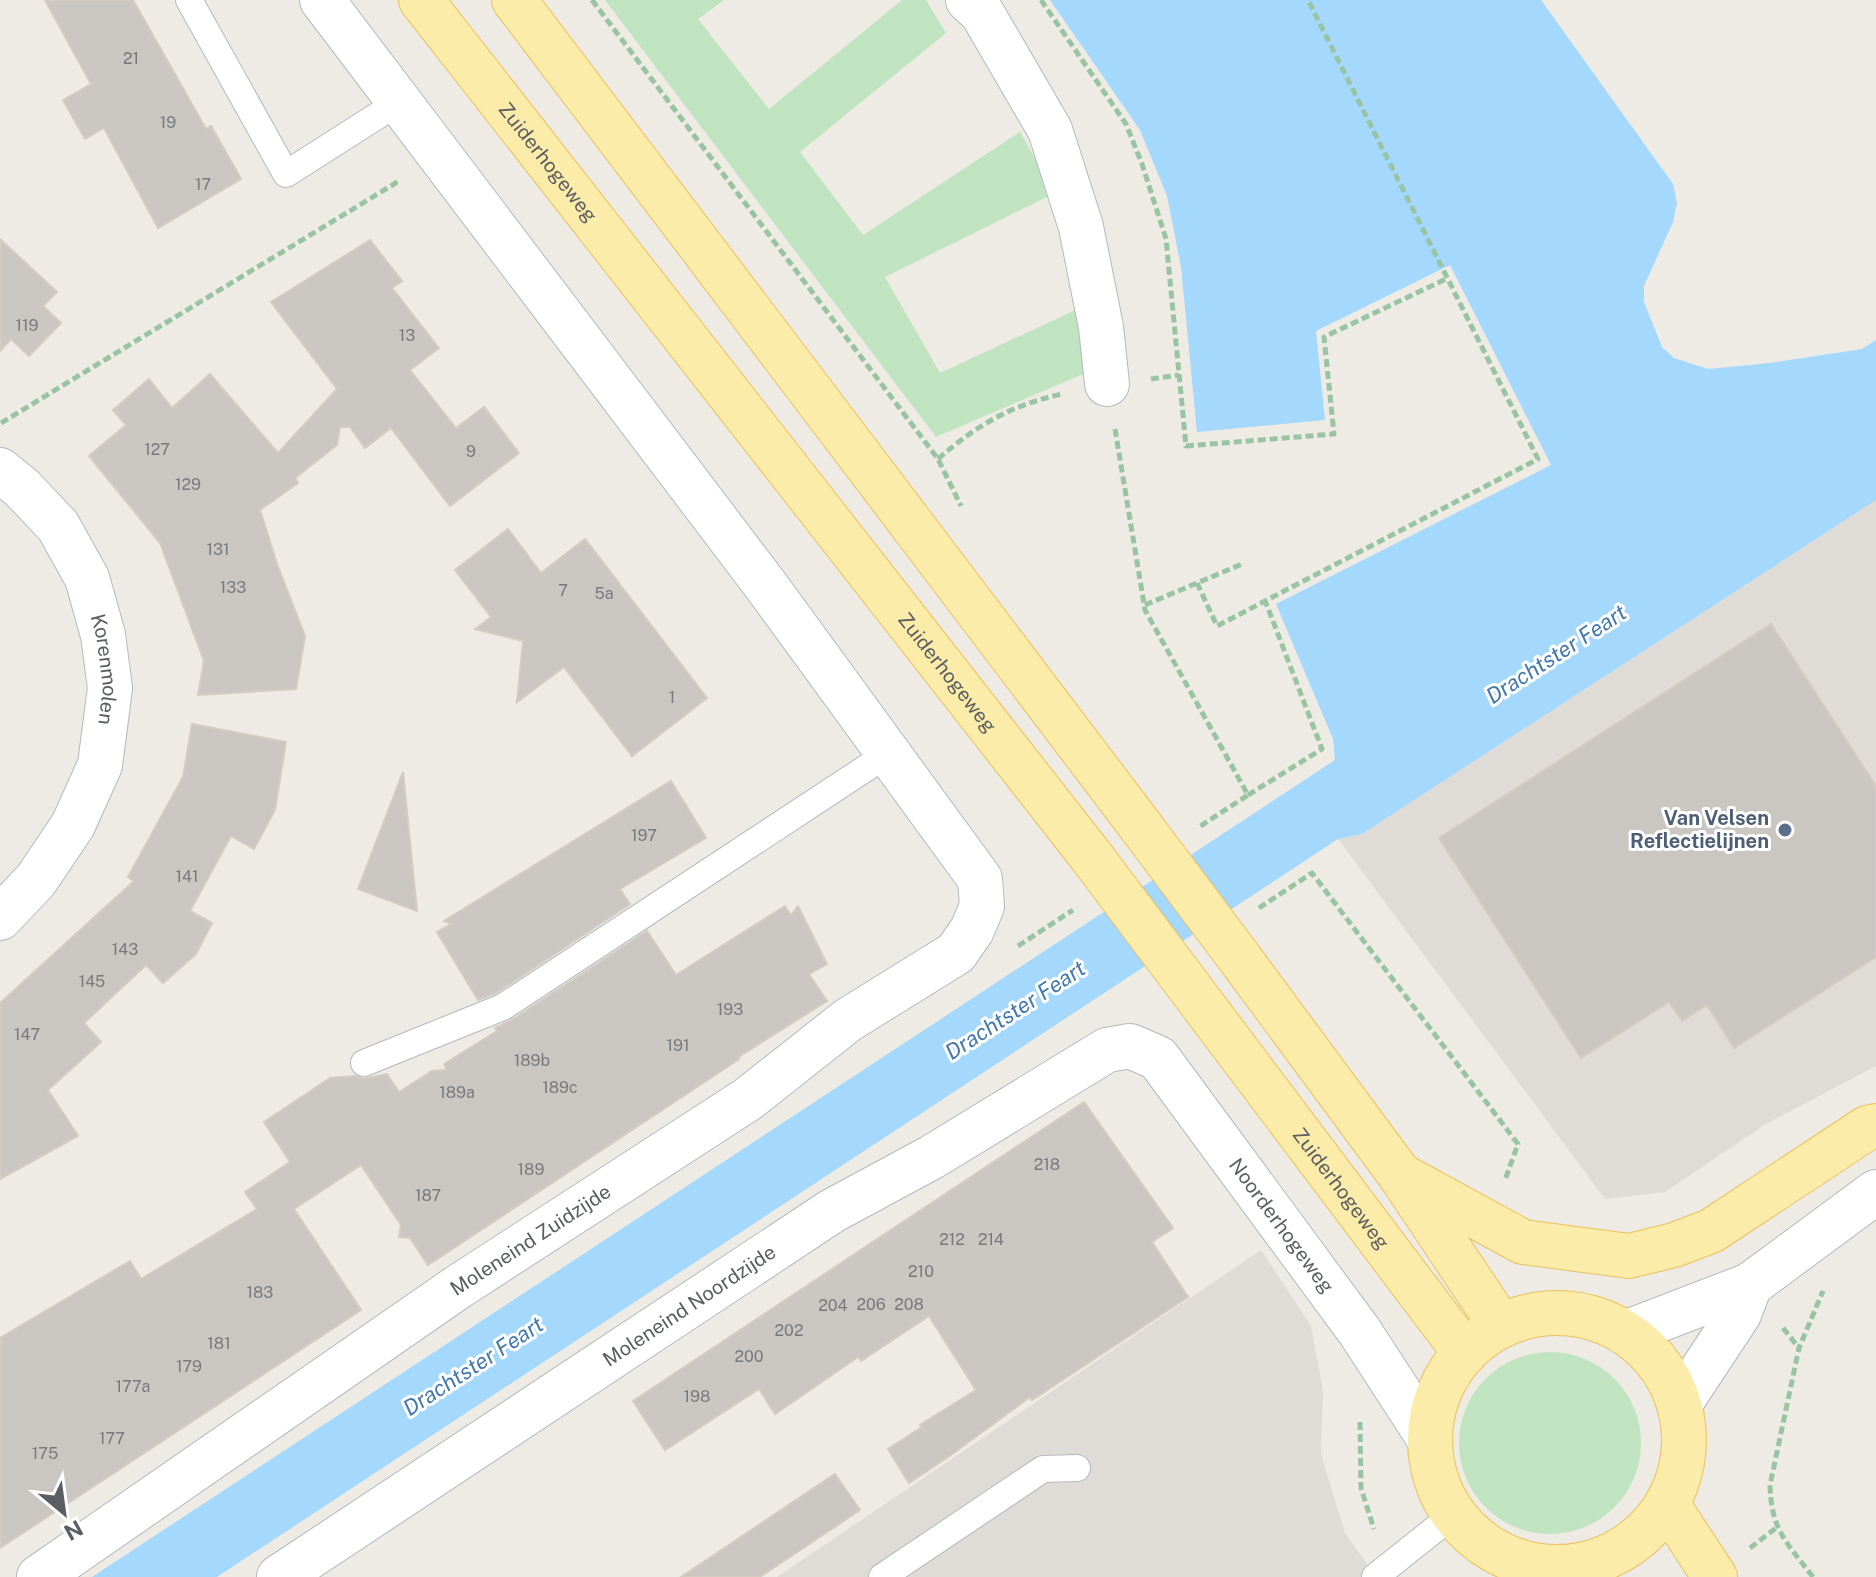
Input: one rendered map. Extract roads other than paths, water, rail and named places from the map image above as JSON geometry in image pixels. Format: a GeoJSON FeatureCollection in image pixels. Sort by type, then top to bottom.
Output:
{"type":"FeatureCollection","features":[{"type":"Feature","properties":{"kind":"main road","name":"Zuiderhogeweg"},"geometry":{"type":"LineString","coordinates":[[421,0],[1094,860],[1465,1353]]}},
{"type":"Feature","properties":{"kind":"main road"},"geometry":{"type":"LineString","coordinates":[[514,0],[1241,960],[1400,1175],[1501,1326]]}},
{"type":"Feature","properties":{"kind":"main road"},"geometry":{"type":"LineString","coordinates":[[1400,1175],[1523,1242],[1629,1256],[1674,1245],[1711,1231],[1867,1128],[1876,1126]]}},
{"type":"Feature","properties":{"kind":"main road"},"geometry":{"type":"LineString","coordinates":[[1558,1313],[1586,1317],[1614,1326],[1638,1342],[1658,1362],[1674,1388],[1685,1447],[1679,1477],[1667,1504],[1651,1527],[1630,1545],[1612,1567],[1550,1567],[1522,1562],[1496,1551],[1454,1514],[1441,1491],[1433,1466],[1430,1440],[1440,1393],[1450,1372],[1465,1353],[1501,1326],[1529,1316],[1558,1313]]}},
{"type":"Feature","properties":{"kind":"main road"},"geometry":{"type":"LineString","coordinates":[[1667,1504],[1715,1577]]}},
{"type":"Feature","properties":{"kind":"street"},"geometry":{"type":"LineString","coordinates":[[322,0],[889,753]]}},
{"type":"Feature","properties":{"kind":"street"},"geometry":{"type":"LineString","coordinates":[[968,0],[982,13],[1050,130],[1081,227],[1101,327],[1107,384]]}},
{"type":"Feature","properties":{"kind":"street","name":"Korenmolen"},"geometry":{"type":"LineString","coordinates":[[0,470],[58,526],[87,578],[103,635],[110,688],[100,765],[73,825],[36,880],[0,918]]}},
{"type":"Feature","properties":{"kind":"street","name":"Moleneind Zuidzijde"},"geometry":{"type":"LineString","coordinates":[[39,1577],[458,1287],[748,1099],[848,1020],[956,953],[972,930],[982,906],[980,879],[889,753]]}},
{"type":"Feature","properties":{"kind":"street","name":"Noorderhogeweg"},"geometry":{"type":"LineString","coordinates":[[1107,1050],[1130,1046],[1158,1058],[1360,1332],[1430,1440]]}},
{"type":"Feature","properties":{"kind":"street","name":"Moleneind Noordzijde"},"geometry":{"type":"LineString","coordinates":[[279,1577],[832,1211],[957,1142],[1107,1050]]}},
{"type":"Feature","properties":{"kind":"street"},"geometry":{"type":"LineString","coordinates":[[1625,1333],[1750,1285],[1876,1192]]}},
{"type":"Feature","properties":{"kind":"street"},"geometry":{"type":"LineString","coordinates":[[1679,1405],[1739,1314],[1750,1285]]}},
{"type":"Feature","properties":{"kind":"lane"},"geometry":{"type":"LineString","coordinates":[[189,0],[286,174],[399,102]]}},
{"type":"Feature","properties":{"kind":"lane"},"geometry":{"type":"LineString","coordinates":[[364,1063],[503,1007],[889,753]]}},
{"type":"Feature","properties":{"kind":"lane"},"geometry":{"type":"LineString","coordinates":[[882,1577],[1043,1469],[1077,1468]]}},
{"type":"Feature","properties":{"kind":"lane"},"geometry":{"type":"LineString","coordinates":[[1375,1577],[1454,1514]]}},
{"type":"Feature","properties":{"kind":"water","name":"Drachtster Feart"},"geometry":{"type":"Polygon","coordinates":[[[1050,0],[1541,0],[1673,184],[1677,203],[1673,222],[1644,286],[1644,302],[1662,347],[1674,358],[1708,369],[1862,349],[1876,340],[1876,500],[1362,834],[1338,839],[217,1577],[92,1577],[1335,760],[1333,739],[1276,604],[1551,465],[1450,265],[1316,331],[1325,420],[1197,432],[1181,267],[1167,196],[1140,130],[1050,0]]]}},
{"type":"Feature","properties":{"kind":"place","name":"Van Velsen Reflectielijnen"},"geometry":{"type":"Point","coordinates":[1785,830]}}]}
